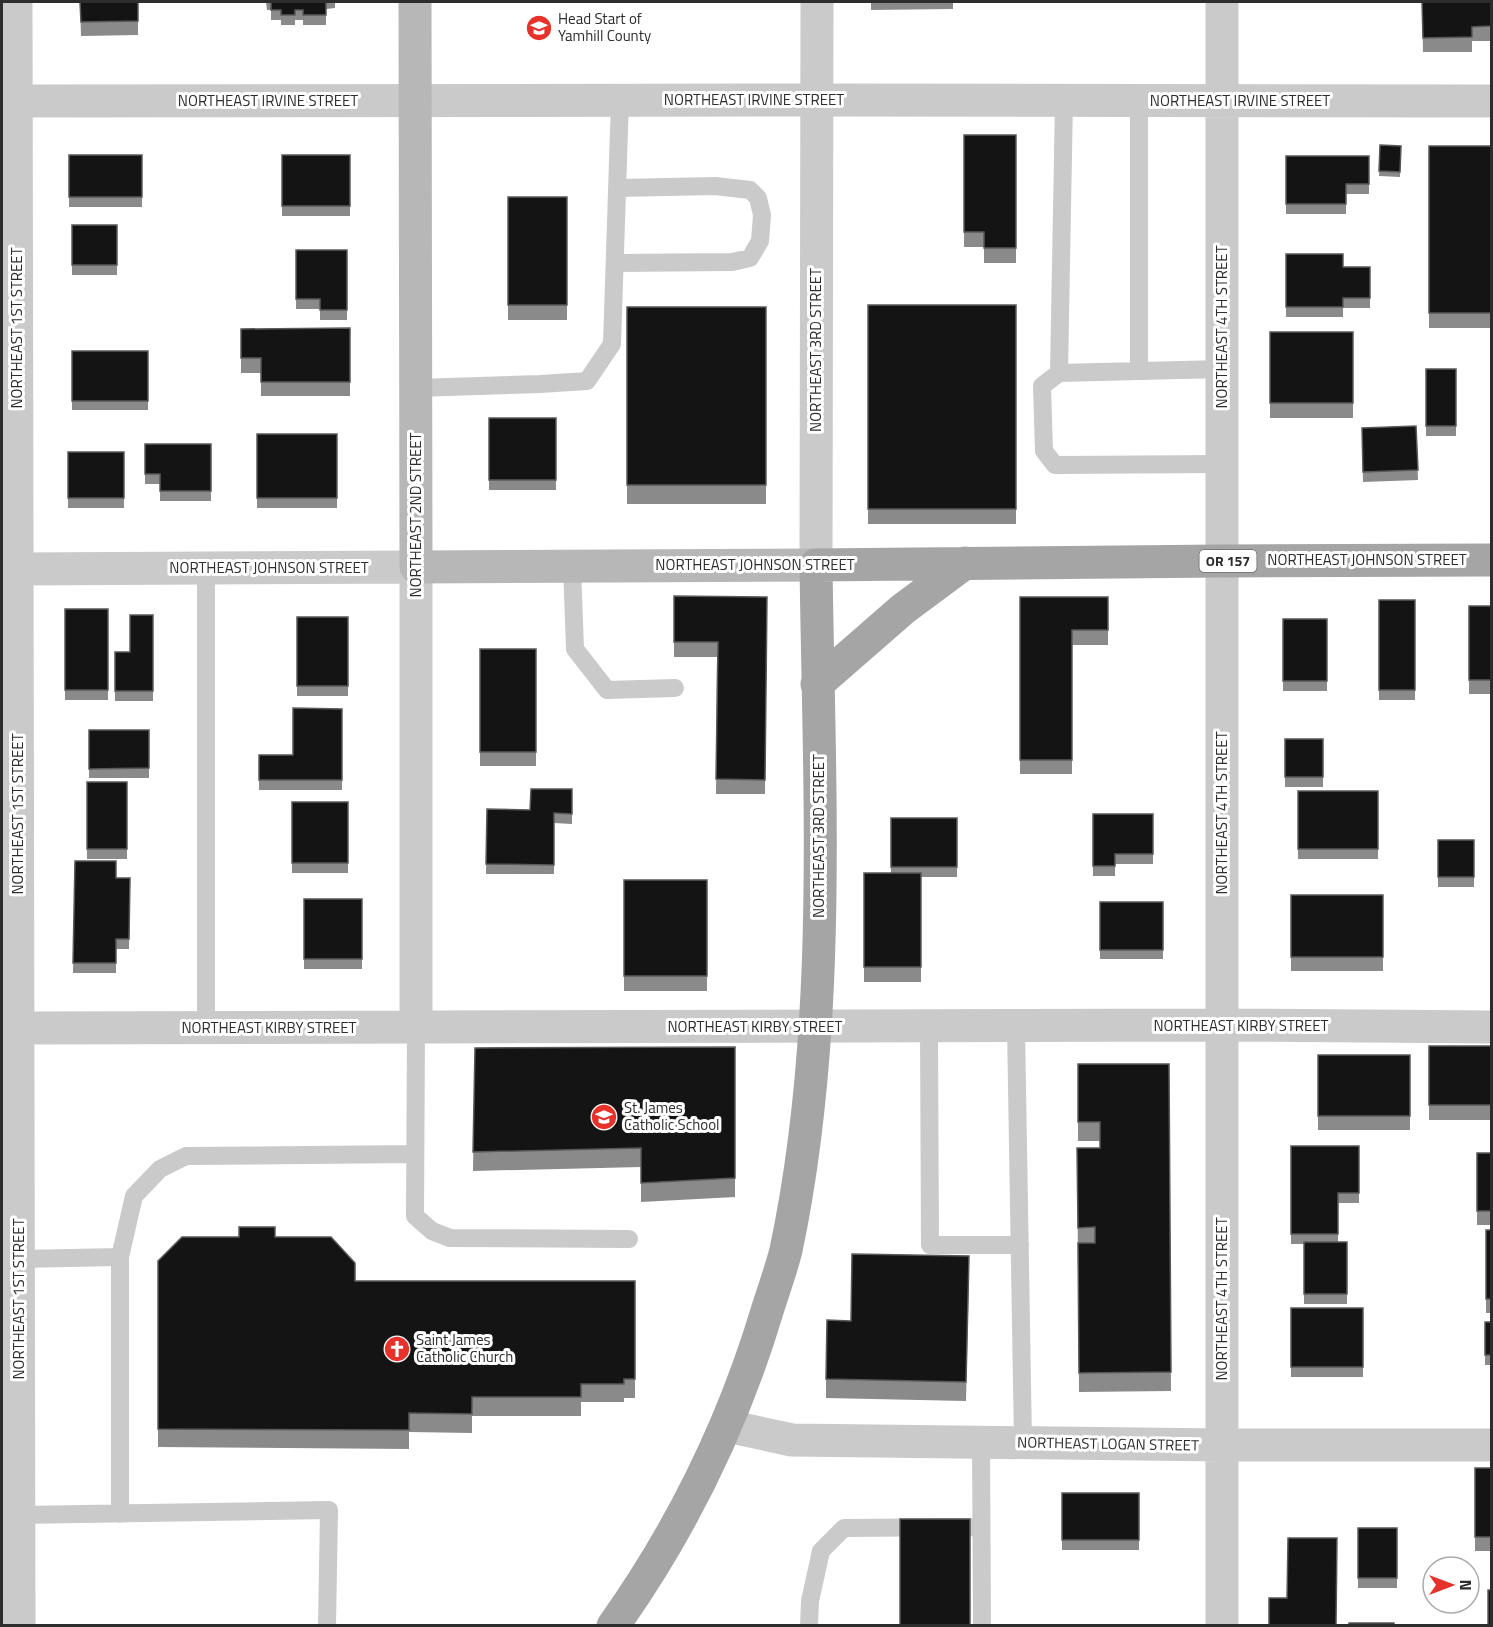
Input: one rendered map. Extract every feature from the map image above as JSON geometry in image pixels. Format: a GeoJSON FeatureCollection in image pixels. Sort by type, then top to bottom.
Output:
{"type":"FeatureCollection","features":[{"type":"Feature","properties":{"kind":"main road","name":"NORTHEAST 2ND STREET"},"geometry":{"type":"LineString","coordinates":[[416,2],[416,567]]}},
{"type":"Feature","properties":{"kind":"main road","name":"NORTHEAST JOHNSON STREET"},"geometry":{"type":"LineString","coordinates":[[416,567],[1491,560]]}},
{"type":"Feature","properties":{"kind":"main road"},"geometry":{"type":"LineString","coordinates":[[817,684],[903,609],[965,563]]}},
{"type":"Feature","properties":{"kind":"main road","name":"NORTHEAST 3RD STREET"},"geometry":{"type":"LineString","coordinates":[[619,1624],[674,1532],[727,1426],[755,1352],[785,1252],[805,1138],[815,1028],[820,913],[816,565]]}},
{"type":"Feature","properties":{"kind":"street","name":"NORTHEAST 1ST STREET"},"geometry":{"type":"LineString","coordinates":[[16,2],[16,101],[9,219],[18,568],[19,1258],[10,1443],[19,1515],[19,1626]]}},
{"type":"Feature","properties":{"kind":"street","name":"NORTHEAST 3RD STREET"},"geometry":{"type":"LineString","coordinates":[[816,565],[817,2]]}},
{"type":"Feature","properties":{"kind":"street","name":"NORTHEAST 4TH STREET"},"geometry":{"type":"LineString","coordinates":[[1222,2],[1222,1626]]}},
{"type":"Feature","properties":{"kind":"street","name":"NORTHEAST IRVINE STREET"},"geometry":{"type":"LineString","coordinates":[[16,101],[1222,100],[1491,102]]}},
{"type":"Feature","properties":{"kind":"street","name":"NORTHEAST JOHNSON STREET"},"geometry":{"type":"LineString","coordinates":[[18,568],[416,567]]}},
{"type":"Feature","properties":{"kind":"street","name":"NORTHEAST 2ND STREET"},"geometry":{"type":"LineString","coordinates":[[416,567],[416,1028]]}},
{"type":"Feature","properties":{"kind":"street","name":"NORTHEAST KIRBY STREET"},"geometry":{"type":"LineString","coordinates":[[19,1028],[1491,1027]]}},
{"type":"Feature","properties":{"kind":"street","name":"NORTHEAST LOGAN STREET"},"geometry":{"type":"LineString","coordinates":[[727,1426],[792,1440],[1222,1445],[1491,1445]]}},
{"type":"Feature","properties":{"kind":"lane"},"geometry":{"type":"LineString","coordinates":[[416,388],[587,381],[612,344],[620,100]]}},
{"type":"Feature","properties":{"kind":"lane"},"geometry":{"type":"LineString","coordinates":[[1059,372],[1064,100]]}},
{"type":"Feature","properties":{"kind":"lane"},"geometry":{"type":"LineString","coordinates":[[1139,100],[1139,371]]}},
{"type":"Feature","properties":{"kind":"lane"},"geometry":{"type":"LineString","coordinates":[[615,263],[732,262],[750,258],[760,241],[762,215],[758,198],[750,190],[715,186],[617,188]]}},
{"type":"Feature","properties":{"kind":"lane"},"geometry":{"type":"LineString","coordinates":[[1222,369],[1059,372],[1042,386],[1044,451],[1055,465],[1222,464]]}},
{"type":"Feature","properties":{"kind":"lane"},"geometry":{"type":"LineString","coordinates":[[572,566],[575,649],[589,669],[607,690],[675,688]]}},
{"type":"Feature","properties":{"kind":"lane"},"geometry":{"type":"LineString","coordinates":[[206,568],[206,1028]]}},
{"type":"Feature","properties":{"kind":"lane"},"geometry":{"type":"LineString","coordinates":[[930,1027],[930,1245],[1020,1245]]}},
{"type":"Feature","properties":{"kind":"lane"},"geometry":{"type":"LineString","coordinates":[[1016,1027],[1023,1443]]}},
{"type":"Feature","properties":{"kind":"lane"},"geometry":{"type":"LineString","coordinates":[[416,1028],[415,1216],[432,1232],[450,1238],[629,1239]]}},
{"type":"Feature","properties":{"kind":"lane"},"geometry":{"type":"LineString","coordinates":[[120,1514],[120,1257],[134,1196],[160,1169],[186,1156],[415,1154]]}},
{"type":"Feature","properties":{"kind":"lane"},"geometry":{"type":"LineString","coordinates":[[19,1258],[120,1257]]}},
{"type":"Feature","properties":{"kind":"lane"},"geometry":{"type":"LineString","coordinates":[[981,1443],[982,1626]]}},
{"type":"Feature","properties":{"kind":"lane"},"geometry":{"type":"LineString","coordinates":[[19,1515],[329,1510],[327,1626]]}},
{"type":"Feature","properties":{"kind":"lane"},"geometry":{"type":"LineString","coordinates":[[809,1626],[810,1601],[821,1551],[844,1528],[981,1527]]}},
{"type":"Feature","properties":{"kind":"building"},"geometry":{"type":"Polygon","coordinates":[[[80,2],[138,2],[138,21],[81,22],[80,2]]]}},
{"type":"Feature","properties":{"kind":"building"},"geometry":{"type":"Polygon","coordinates":[[[271,2],[326,2],[326,15],[303,15],[303,10],[295,10],[295,15],[281,15],[281,10],[271,10],[271,2]]]}},
{"type":"Feature","properties":{"kind":"building"},"geometry":{"type":"Polygon","coordinates":[[[1422,2],[1491,2],[1491,26],[1472,27],[1472,37],[1423,38],[1422,2]]]}},
{"type":"Feature","properties":{"kind":"building"},"geometry":{"type":"Polygon","coordinates":[[[964,135],[1016,135],[1016,248],[984,248],[984,232],[964,232],[964,135]]]}},
{"type":"Feature","properties":{"kind":"building"},"geometry":{"type":"Polygon","coordinates":[[[1380,145],[1401,146],[1400,172],[1379,171],[1380,145]]]}},
{"type":"Feature","properties":{"kind":"building"},"geometry":{"type":"Polygon","coordinates":[[[1429,146],[1491,146],[1491,313],[1429,313],[1429,146]]]}},
{"type":"Feature","properties":{"kind":"building"},"geometry":{"type":"Polygon","coordinates":[[[69,155],[142,155],[142,197],[69,197],[69,155]]]}},
{"type":"Feature","properties":{"kind":"building"},"geometry":{"type":"Polygon","coordinates":[[[282,155],[350,155],[350,206],[282,206],[282,155]]]}},
{"type":"Feature","properties":{"kind":"building"},"geometry":{"type":"Polygon","coordinates":[[[1286,156],[1369,156],[1369,184],[1346,184],[1346,204],[1286,204],[1286,156]]]}},
{"type":"Feature","properties":{"kind":"building"},"geometry":{"type":"Polygon","coordinates":[[[508,197],[567,197],[567,305],[508,305],[508,197]]]}},
{"type":"Feature","properties":{"kind":"building"},"geometry":{"type":"Polygon","coordinates":[[[72,225],[117,225],[117,265],[72,265],[72,225]]]}},
{"type":"Feature","properties":{"kind":"building"},"geometry":{"type":"Polygon","coordinates":[[[296,250],[347,250],[347,310],[320,310],[320,299],[296,299],[296,250]]]}},
{"type":"Feature","properties":{"kind":"building"},"geometry":{"type":"Polygon","coordinates":[[[1286,254],[1343,254],[1343,267],[1370,267],[1370,298],[1343,298],[1343,307],[1286,307],[1286,254]]]}},
{"type":"Feature","properties":{"kind":"building"},"geometry":{"type":"Polygon","coordinates":[[[868,305],[1016,305],[1016,509],[868,509],[868,305]]]}},
{"type":"Feature","properties":{"kind":"building"},"geometry":{"type":"Polygon","coordinates":[[[627,307],[766,307],[766,485],[627,485],[627,307]]]}},
{"type":"Feature","properties":{"kind":"building"},"geometry":{"type":"Polygon","coordinates":[[[350,328],[350,382],[261,382],[261,358],[241,358],[241,329],[350,328]]]}},
{"type":"Feature","properties":{"kind":"building"},"geometry":{"type":"Polygon","coordinates":[[[1270,332],[1353,332],[1353,403],[1270,403],[1270,332]]]}},
{"type":"Feature","properties":{"kind":"building"},"geometry":{"type":"Polygon","coordinates":[[[72,351],[148,351],[148,401],[72,401],[72,351]]]}},
{"type":"Feature","properties":{"kind":"building"},"geometry":{"type":"Polygon","coordinates":[[[1426,369],[1456,369],[1456,426],[1426,426],[1426,369]]]}},
{"type":"Feature","properties":{"kind":"building"},"geometry":{"type":"Polygon","coordinates":[[[489,418],[556,418],[556,480],[489,480],[489,418]]]}},
{"type":"Feature","properties":{"kind":"building"},"geometry":{"type":"Polygon","coordinates":[[[1416,426],[1418,470],[1363,472],[1362,428],[1416,426]]]}},
{"type":"Feature","properties":{"kind":"building"},"geometry":{"type":"Polygon","coordinates":[[[257,434],[337,434],[337,498],[257,498],[257,434]]]}},
{"type":"Feature","properties":{"kind":"building"},"geometry":{"type":"Polygon","coordinates":[[[145,444],[211,444],[211,491],[160,491],[160,474],[145,474],[145,444]]]}},
{"type":"Feature","properties":{"kind":"building"},"geometry":{"type":"Polygon","coordinates":[[[68,452],[124,452],[124,498],[68,498],[68,452]]]}},
{"type":"Feature","properties":{"kind":"building"},"geometry":{"type":"Polygon","coordinates":[[[674,596],[767,597],[765,780],[716,779],[718,642],[674,642],[674,596]]]}},
{"type":"Feature","properties":{"kind":"building"},"geometry":{"type":"Polygon","coordinates":[[[1020,597],[1108,597],[1108,630],[1072,630],[1072,760],[1020,760],[1020,597]]]}},
{"type":"Feature","properties":{"kind":"building"},"geometry":{"type":"Polygon","coordinates":[[[1379,600],[1415,600],[1415,690],[1379,690],[1379,600]]]}},
{"type":"Feature","properties":{"kind":"building"},"geometry":{"type":"Polygon","coordinates":[[[1469,606],[1491,606],[1491,680],[1469,680],[1469,606]]]}},
{"type":"Feature","properties":{"kind":"building"},"geometry":{"type":"Polygon","coordinates":[[[65,609],[108,609],[108,690],[65,690],[65,609]]]}},
{"type":"Feature","properties":{"kind":"building"},"geometry":{"type":"Polygon","coordinates":[[[130,615],[153,615],[153,691],[115,691],[115,652],[130,652],[130,615]]]}},
{"type":"Feature","properties":{"kind":"building"},"geometry":{"type":"Polygon","coordinates":[[[297,617],[348,617],[348,686],[297,686],[297,617]]]}},
{"type":"Feature","properties":{"kind":"building"},"geometry":{"type":"Polygon","coordinates":[[[1283,619],[1327,619],[1327,681],[1283,681],[1283,619]]]}},
{"type":"Feature","properties":{"kind":"building"},"geometry":{"type":"Polygon","coordinates":[[[480,649],[536,649],[536,752],[480,752],[480,649]]]}},
{"type":"Feature","properties":{"kind":"building"},"geometry":{"type":"Polygon","coordinates":[[[293,708],[342,709],[342,780],[259,780],[259,755],[293,755],[293,708]]]}},
{"type":"Feature","properties":{"kind":"building"},"geometry":{"type":"Polygon","coordinates":[[[89,730],[149,730],[149,768],[89,769],[89,730]]]}},
{"type":"Feature","properties":{"kind":"building"},"geometry":{"type":"Polygon","coordinates":[[[1285,739],[1323,739],[1323,777],[1285,777],[1285,739]]]}},
{"type":"Feature","properties":{"kind":"building"},"geometry":{"type":"Polygon","coordinates":[[[87,782],[127,782],[127,849],[87,849],[87,782]]]}},
{"type":"Feature","properties":{"kind":"building"},"geometry":{"type":"Polygon","coordinates":[[[531,789],[572,789],[572,814],[554,813],[554,865],[486,864],[487,809],[530,810],[531,789]]]}},
{"type":"Feature","properties":{"kind":"building"},"geometry":{"type":"Polygon","coordinates":[[[1298,791],[1378,791],[1378,849],[1298,849],[1298,791]]]}},
{"type":"Feature","properties":{"kind":"building"},"geometry":{"type":"Polygon","coordinates":[[[292,802],[348,802],[348,863],[292,863],[292,802]]]}},
{"type":"Feature","properties":{"kind":"building"},"geometry":{"type":"Polygon","coordinates":[[[1093,814],[1153,814],[1153,854],[1115,854],[1115,866],[1093,866],[1093,814]]]}},
{"type":"Feature","properties":{"kind":"building"},"geometry":{"type":"Polygon","coordinates":[[[891,818],[957,818],[957,867],[891,867],[891,818]]]}},
{"type":"Feature","properties":{"kind":"building"},"geometry":{"type":"Polygon","coordinates":[[[1438,840],[1474,840],[1474,877],[1438,877],[1438,840]]]}},
{"type":"Feature","properties":{"kind":"building"},"geometry":{"type":"Polygon","coordinates":[[[75,861],[116,861],[116,878],[130,878],[129,939],[116,939],[116,963],[73,963],[75,861]]]}},
{"type":"Feature","properties":{"kind":"building"},"geometry":{"type":"Polygon","coordinates":[[[864,873],[921,873],[921,967],[864,967],[864,873]]]}},
{"type":"Feature","properties":{"kind":"building"},"geometry":{"type":"Polygon","coordinates":[[[624,880],[707,880],[707,976],[624,976],[624,880]]]}},
{"type":"Feature","properties":{"kind":"building"},"geometry":{"type":"Polygon","coordinates":[[[1291,895],[1383,895],[1383,957],[1291,957],[1291,895]]]}},
{"type":"Feature","properties":{"kind":"building"},"geometry":{"type":"Polygon","coordinates":[[[304,899],[362,899],[362,959],[304,959],[304,899]]]}},
{"type":"Feature","properties":{"kind":"building"},"geometry":{"type":"Polygon","coordinates":[[[1100,902],[1163,902],[1163,950],[1100,950],[1100,902]]]}},
{"type":"Feature","properties":{"kind":"building"},"geometry":{"type":"Polygon","coordinates":[[[1429,1046],[1491,1046],[1491,1105],[1429,1105],[1429,1046]]]}},
{"type":"Feature","properties":{"kind":"building","name":"St. James Catholic School"},"geometry":{"type":"Polygon","coordinates":[[[735,1047],[735,1178],[641,1183],[641,1148],[473,1152],[475,1048],[735,1047]]]}},
{"type":"Feature","properties":{"kind":"building"},"geometry":{"type":"Polygon","coordinates":[[[1318,1055],[1410,1055],[1410,1116],[1318,1116],[1318,1055]]]}},
{"type":"Feature","properties":{"kind":"building"},"geometry":{"type":"Polygon","coordinates":[[[1078,1064],[1169,1064],[1171,1372],[1079,1373],[1078,1243],[1095,1243],[1095,1227],[1078,1228],[1077,1148],[1100,1148],[1100,1122],[1078,1122],[1078,1064]]]}},
{"type":"Feature","properties":{"kind":"building"},"geometry":{"type":"Polygon","coordinates":[[[1291,1146],[1359,1146],[1359,1193],[1338,1193],[1338,1234],[1291,1234],[1291,1146]]]}},
{"type":"Feature","properties":{"kind":"building"},"geometry":{"type":"Polygon","coordinates":[[[1477,1153],[1491,1153],[1491,1211],[1477,1211],[1477,1153]]]}},
{"type":"Feature","properties":{"kind":"building","name":"Saint James Catholic Church"},"geometry":{"type":"Polygon","coordinates":[[[239,1227],[275,1227],[275,1237],[331,1237],[355,1263],[355,1281],[635,1281],[635,1379],[624,1379],[624,1384],[581,1384],[581,1397],[472,1397],[472,1414],[409,1413],[409,1430],[158,1429],[158,1261],[182,1237],[239,1237],[239,1227]]]}},
{"type":"Feature","properties":{"kind":"building"},"geometry":{"type":"Polygon","coordinates":[[[1486,1230],[1491,1230],[1491,1299],[1486,1299],[1486,1230]]]}},
{"type":"Feature","properties":{"kind":"building"},"geometry":{"type":"Polygon","coordinates":[[[1304,1242],[1347,1242],[1347,1294],[1304,1294],[1304,1242]]]}},
{"type":"Feature","properties":{"kind":"building"},"geometry":{"type":"Polygon","coordinates":[[[852,1254],[969,1256],[966,1382],[826,1379],[827,1320],[851,1321],[852,1254]]]}},
{"type":"Feature","properties":{"kind":"building"},"geometry":{"type":"Polygon","coordinates":[[[1291,1308],[1363,1308],[1363,1367],[1291,1367],[1291,1308]]]}},
{"type":"Feature","properties":{"kind":"building"},"geometry":{"type":"Polygon","coordinates":[[[1485,1322],[1491,1322],[1491,1355],[1485,1355],[1485,1322]]]}},
{"type":"Feature","properties":{"kind":"building"},"geometry":{"type":"Polygon","coordinates":[[[1475,1468],[1491,1468],[1491,1537],[1475,1537],[1475,1468]]]}},
{"type":"Feature","properties":{"kind":"building"},"geometry":{"type":"Polygon","coordinates":[[[1062,1493],[1139,1493],[1139,1540],[1062,1540],[1062,1493]]]}},
{"type":"Feature","properties":{"kind":"building"},"geometry":{"type":"Polygon","coordinates":[[[900,1519],[970,1519],[970,1626],[900,1626],[900,1519]]]}},
{"type":"Feature","properties":{"kind":"building"},"geometry":{"type":"Polygon","coordinates":[[[1358,1528],[1397,1528],[1397,1578],[1358,1578],[1358,1528]]]}},
{"type":"Feature","properties":{"kind":"building"},"geometry":{"type":"Polygon","coordinates":[[[1288,1538],[1337,1538],[1336,1626],[1269,1626],[1269,1598],[1287,1598],[1288,1538]]]}},
{"type":"Feature","properties":{"kind":"building"},"geometry":{"type":"Polygon","coordinates":[[[1488,1590],[1491,1590],[1491,1626],[1488,1626],[1488,1590]]]}},
{"type":"Feature","properties":{"kind":"building"},"geometry":{"type":"Polygon","coordinates":[[[1349,1623],[1394,1623],[1394,1626],[1349,1626],[1349,1623]]]}},
{"type":"Feature","properties":{"kind":"place","name":"Head Start of Yamhill County"},"geometry":{"type":"Point","coordinates":[539,28]}},
{"type":"Feature","properties":{"kind":"place","name":"St. James Catholic School"},"geometry":{"type":"Point","coordinates":[604,1117]}},
{"type":"Feature","properties":{"kind":"place","name":"Saint James Catholic Church"},"geometry":{"type":"Point","coordinates":[397,1349]}}]}
